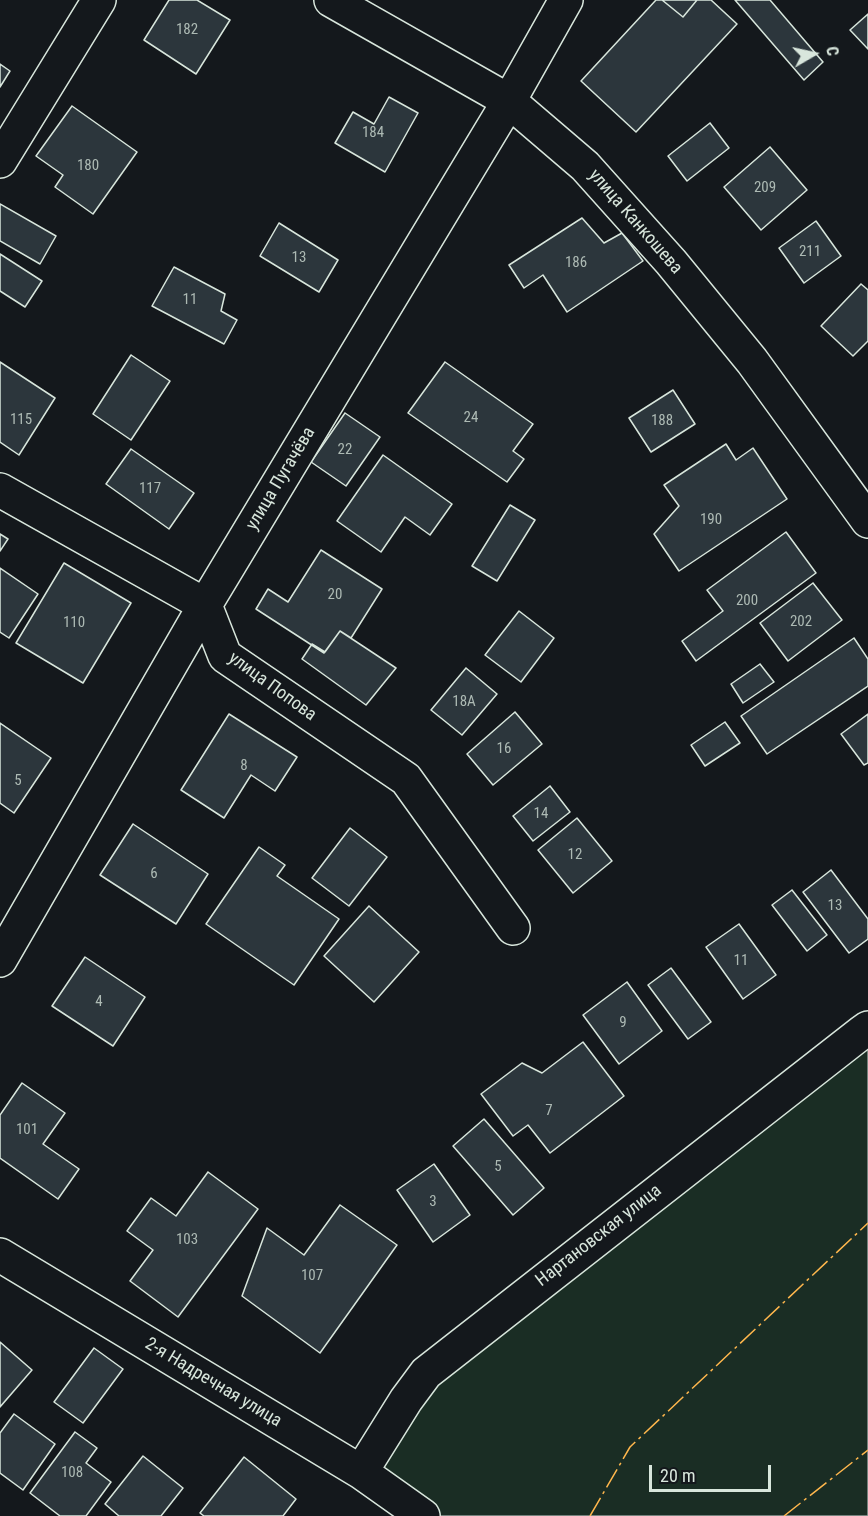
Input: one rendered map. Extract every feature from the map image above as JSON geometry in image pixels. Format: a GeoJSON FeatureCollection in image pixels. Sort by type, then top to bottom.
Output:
{"type":"FeatureCollection","features":[{"type":"Feature","properties":{"kind":"street"},"geometry":{"type":"LineString","coordinates":[[0,161],[99,0]]}},
{"type":"Feature","properties":{"kind":"street","name":"улица Канкошева"},"geometry":{"type":"LineString","coordinates":[[331,0],[509,101],[585,166],[671,262],[752,361],[868,521]]}},
{"type":"Feature","properties":{"kind":"street","name":"улица Пугачёва"},"geometry":{"type":"LineString","coordinates":[[0,960],[205,605],[509,101],[566,0]]}},
{"type":"Feature","properties":{"kind":"street"},"geometry":{"type":"LineString","coordinates":[[0,490],[205,605]]}},
{"type":"Feature","properties":{"kind":"street","name":"улица Попова"},"geometry":{"type":"LineString","coordinates":[[205,605],[225,656],[405,779],[513,928]]}},
{"type":"Feature","properties":{"kind":"street","name":"Нартановская улица"},"geometry":{"type":"LineString","coordinates":[[360,1472],[426,1373],[868,1028]]}},
{"type":"Feature","properties":{"kind":"street","name":"2-я Надречная улица"},"geometry":{"type":"LineString","coordinates":[[0,1256],[360,1472],[423,1516]]}},
{"type":"Feature","properties":{"kind":"green space"},"geometry":{"type":"Polygon","coordinates":[[[868,1028],[868,1516],[423,1516],[361,1472],[406,1400],[868,1028]]]}},
{"type":"Feature","properties":{"kind":"building"},"geometry":{"type":"Polygon","coordinates":[[[169,0],[197,0],[230,20],[196,74],[144,40],[169,0]]]}},
{"type":"Feature","properties":{"kind":"building"},"geometry":{"type":"Polygon","coordinates":[[[656,0],[662,0],[683,17],[697,0],[711,0],[737,24],[636,132],[581,81],[656,0]]]}},
{"type":"Feature","properties":{"kind":"building"},"geometry":{"type":"Polygon","coordinates":[[[662,0],[697,0],[683,17],[662,0]]]}},
{"type":"Feature","properties":{"kind":"building"},"geometry":{"type":"Polygon","coordinates":[[[735,0],[770,0],[823,62],[804,80],[735,0]]]}},
{"type":"Feature","properties":{"kind":"building"},"geometry":{"type":"Polygon","coordinates":[[[868,14],[868,49],[850,30],[868,14]]]}},
{"type":"Feature","properties":{"kind":"building"},"geometry":{"type":"Polygon","coordinates":[[[0,64],[10,71],[0,87],[0,64]]]}},
{"type":"Feature","properties":{"kind":"building"},"geometry":{"type":"Polygon","coordinates":[[[389,97],[418,113],[385,172],[335,143],[353,112],[374,124],[389,97]]]}},
{"type":"Feature","properties":{"kind":"building"},"geometry":{"type":"Polygon","coordinates":[[[72,106],[137,152],[93,214],[55,187],[63,175],[36,156],[72,106]]]}},
{"type":"Feature","properties":{"kind":"building"},"geometry":{"type":"Polygon","coordinates":[[[710,123],[729,148],[687,181],[668,156],[710,123]]]}},
{"type":"Feature","properties":{"kind":"building"},"geometry":{"type":"Polygon","coordinates":[[[770,147],[807,190],[761,230],[724,187],[770,147]]]}},
{"type":"Feature","properties":{"kind":"building"},"geometry":{"type":"Polygon","coordinates":[[[0,204],[56,236],[40,264],[0,241],[0,204]]]}},
{"type":"Feature","properties":{"kind":"building"},"geometry":{"type":"Polygon","coordinates":[[[582,218],[604,243],[622,233],[643,261],[567,312],[543,275],[524,288],[509,265],[582,218]]]}},
{"type":"Feature","properties":{"kind":"building"},"geometry":{"type":"Polygon","coordinates":[[[816,221],[841,256],[804,283],[779,248],[816,221]]]}},
{"type":"Feature","properties":{"kind":"building"},"geometry":{"type":"Polygon","coordinates":[[[279,223],[338,260],[319,292],[260,256],[279,223]]]}},
{"type":"Feature","properties":{"kind":"building"},"geometry":{"type":"Polygon","coordinates":[[[0,254],[42,281],[25,307],[0,291],[0,254]]]}},
{"type":"Feature","properties":{"kind":"building"},"geometry":{"type":"Polygon","coordinates":[[[174,267],[225,294],[221,311],[237,320],[224,344],[152,306],[174,267]]]}},
{"type":"Feature","properties":{"kind":"building"},"geometry":{"type":"Polygon","coordinates":[[[861,284],[868,290],[868,341],[853,356],[821,326],[861,284]]]}},
{"type":"Feature","properties":{"kind":"building"},"geometry":{"type":"Polygon","coordinates":[[[131,355],[170,381],[131,440],[93,414],[131,355]]]}},
{"type":"Feature","properties":{"kind":"building"},"geometry":{"type":"Polygon","coordinates":[[[0,362],[55,398],[19,455],[0,442],[0,362]]]}},
{"type":"Feature","properties":{"kind":"building"},"geometry":{"type":"Polygon","coordinates":[[[445,362],[533,424],[513,451],[524,459],[507,482],[408,413],[445,362]]]}},
{"type":"Feature","properties":{"kind":"building"},"geometry":{"type":"Polygon","coordinates":[[[673,390],[695,424],[651,452],[629,418],[673,390]]]}},
{"type":"Feature","properties":{"kind":"building"},"geometry":{"type":"Polygon","coordinates":[[[345,413],[380,437],[346,486],[311,462],[345,413]]]}},
{"type":"Feature","properties":{"kind":"building"},"geometry":{"type":"Polygon","coordinates":[[[726,444],[736,460],[753,448],[787,499],[679,571],[654,534],[679,506],[664,485],[726,444]]]}},
{"type":"Feature","properties":{"kind":"building"},"geometry":{"type":"Polygon","coordinates":[[[131,449],[194,493],[169,529],[106,484],[131,449]]]}},
{"type":"Feature","properties":{"kind":"building"},"geometry":{"type":"Polygon","coordinates":[[[383,455],[452,504],[430,535],[405,517],[381,552],[337,521],[383,455]]]}},
{"type":"Feature","properties":{"kind":"building"},"geometry":{"type":"Polygon","coordinates":[[[510,505],[535,520],[497,581],[472,566],[510,505]]]}},
{"type":"Feature","properties":{"kind":"building"},"geometry":{"type":"Polygon","coordinates":[[[786,532],[816,573],[696,661],[682,641],[723,611],[707,590],[786,532]]]}},
{"type":"Feature","properties":{"kind":"building"},"geometry":{"type":"Polygon","coordinates":[[[0,534],[8,539],[0,551],[0,534]]]}},
{"type":"Feature","properties":{"kind":"building"},"geometry":{"type":"Polygon","coordinates":[[[321,550],[382,589],[351,638],[340,631],[324,653],[256,609],[268,589],[288,602],[321,550]]]}},
{"type":"Feature","properties":{"kind":"building"},"geometry":{"type":"Polygon","coordinates":[[[64,563],[131,603],[83,683],[16,643],[64,563]]]}},
{"type":"Feature","properties":{"kind":"building"},"geometry":{"type":"Polygon","coordinates":[[[0,568],[38,594],[9,638],[0,632],[0,568]]]}},
{"type":"Feature","properties":{"kind":"building"},"geometry":{"type":"Polygon","coordinates":[[[813,583],[842,620],[788,661],[760,623],[813,583]]]}},
{"type":"Feature","properties":{"kind":"building"},"geometry":{"type":"Polygon","coordinates":[[[519,611],[554,638],[521,682],[485,655],[519,611]]]}},
{"type":"Feature","properties":{"kind":"building"},"geometry":{"type":"Polygon","coordinates":[[[340,631],[396,668],[366,705],[302,659],[312,644],[325,652],[340,631]]]}},
{"type":"Feature","properties":{"kind":"building"},"geometry":{"type":"Polygon","coordinates":[[[854,638],[868,659],[868,686],[767,754],[741,716],[854,638]]]}},
{"type":"Feature","properties":{"kind":"building"},"geometry":{"type":"Polygon","coordinates":[[[760,664],[774,682],[743,703],[731,684],[760,664]]]}},
{"type":"Feature","properties":{"kind":"building"},"geometry":{"type":"Polygon","coordinates":[[[466,668],[497,694],[462,735],[431,710],[466,668]]]}},
{"type":"Feature","properties":{"kind":"building"},"geometry":{"type":"Polygon","coordinates":[[[515,712],[542,744],[493,785],[467,754],[515,712]]]}},
{"type":"Feature","properties":{"kind":"building"},"geometry":{"type":"Polygon","coordinates":[[[229,714],[297,757],[275,791],[251,775],[224,818],[181,790],[229,714]]]}},
{"type":"Feature","properties":{"kind":"building"},"geometry":{"type":"Polygon","coordinates":[[[868,714],[868,763],[864,765],[841,734],[868,714]]]}},
{"type":"Feature","properties":{"kind":"building"},"geometry":{"type":"Polygon","coordinates":[[[725,722],[740,743],[705,766],[691,745],[725,722]]]}},
{"type":"Feature","properties":{"kind":"building"},"geometry":{"type":"Polygon","coordinates":[[[0,723],[51,758],[14,813],[0,803],[0,723]]]}},
{"type":"Feature","properties":{"kind":"building"},"geometry":{"type":"Polygon","coordinates":[[[550,786],[570,812],[533,841],[513,816],[550,786]]]}},
{"type":"Feature","properties":{"kind":"building"},"geometry":{"type":"Polygon","coordinates":[[[577,818],[612,861],[573,893],[538,850],[577,818]]]}},
{"type":"Feature","properties":{"kind":"building"},"geometry":{"type":"Polygon","coordinates":[[[133,824],[208,874],[176,924],[100,875],[133,824]]]}},
{"type":"Feature","properties":{"kind":"building"},"geometry":{"type":"Polygon","coordinates":[[[350,828],[387,857],[349,906],[312,878],[350,828]]]}},
{"type":"Feature","properties":{"kind":"building"},"geometry":{"type":"Polygon","coordinates":[[[259,847],[285,865],[277,876],[339,919],[294,985],[206,924],[259,847]]]}},
{"type":"Feature","properties":{"kind":"building"},"geometry":{"type":"Polygon","coordinates":[[[831,870],[868,919],[868,939],[849,953],[803,892],[831,870]]]}},
{"type":"Feature","properties":{"kind":"building"},"geometry":{"type":"Polygon","coordinates":[[[792,890],[827,935],[807,951],[772,905],[792,890]]]}},
{"type":"Feature","properties":{"kind":"building"},"geometry":{"type":"Polygon","coordinates":[[[369,906],[419,952],[374,1002],[324,956],[369,906]]]}},
{"type":"Feature","properties":{"kind":"building"},"geometry":{"type":"Polygon","coordinates":[[[739,924],[776,975],[743,999],[706,947],[739,924]]]}},
{"type":"Feature","properties":{"kind":"building"},"geometry":{"type":"Polygon","coordinates":[[[85,957],[145,997],[113,1046],[52,1006],[85,957]]]}},
{"type":"Feature","properties":{"kind":"building"},"geometry":{"type":"Polygon","coordinates":[[[671,968],[711,1022],[688,1039],[648,985],[671,968]]]}},
{"type":"Feature","properties":{"kind":"building"},"geometry":{"type":"Polygon","coordinates":[[[627,982],[662,1031],[619,1064],[583,1015],[627,982]]]}},
{"type":"Feature","properties":{"kind":"building"},"geometry":{"type":"Polygon","coordinates":[[[583,1042],[624,1096],[550,1153],[528,1125],[513,1136],[481,1094],[522,1063],[542,1073],[583,1042]]]}},
{"type":"Feature","properties":{"kind":"building"},"geometry":{"type":"Polygon","coordinates":[[[22,1083],[65,1113],[43,1144],[79,1169],[58,1199],[0,1158],[0,1115],[22,1083]]]}},
{"type":"Feature","properties":{"kind":"building"},"geometry":{"type":"Polygon","coordinates":[[[484,1119],[544,1188],[513,1215],[453,1146],[484,1119]]]}},
{"type":"Feature","properties":{"kind":"building"},"geometry":{"type":"Polygon","coordinates":[[[434,1164],[470,1215],[433,1242],[397,1190],[434,1164]]]}},
{"type":"Feature","properties":{"kind":"building"},"geometry":{"type":"Polygon","coordinates":[[[208,1172],[258,1209],[178,1317],[130,1281],[153,1250],[127,1231],[151,1198],[176,1216],[208,1172]]]}},
{"type":"Feature","properties":{"kind":"building"},"geometry":{"type":"Polygon","coordinates":[[[340,1205],[397,1245],[320,1353],[242,1296],[267,1228],[304,1255],[340,1205]]]}},
{"type":"Feature","properties":{"kind":"building"},"geometry":{"type":"Polygon","coordinates":[[[0,1342],[32,1370],[0,1407],[0,1342]]]}},
{"type":"Feature","properties":{"kind":"building"},"geometry":{"type":"Polygon","coordinates":[[[94,1348],[123,1369],[83,1423],[54,1402],[94,1348]]]}},
{"type":"Feature","properties":{"kind":"building"},"geometry":{"type":"Polygon","coordinates":[[[14,1414],[55,1444],[23,1490],[0,1473],[0,1433],[14,1414]]]}},
{"type":"Feature","properties":{"kind":"building"},"geometry":{"type":"Polygon","coordinates":[[[75,1432],[97,1448],[86,1463],[111,1482],[86,1516],[60,1516],[30,1493],[75,1432]]]}},
{"type":"Feature","properties":{"kind":"building"},"geometry":{"type":"Polygon","coordinates":[[[143,1456],[183,1488],[161,1516],[119,1516],[105,1504],[143,1456]]]}},
{"type":"Feature","properties":{"kind":"building"},"geometry":{"type":"Polygon","coordinates":[[[244,1457],[296,1499],[283,1516],[204,1516],[200,1513],[244,1457]]]}},
{"type":"Feature","properties":{"kind":"power"},"geometry":{"type":"LineString","coordinates":[[590,1516],[630,1447],[868,1223]]}},
{"type":"Feature","properties":{"kind":"power"},"geometry":{"type":"LineString","coordinates":[[784,1516],[868,1450]]}}]}
